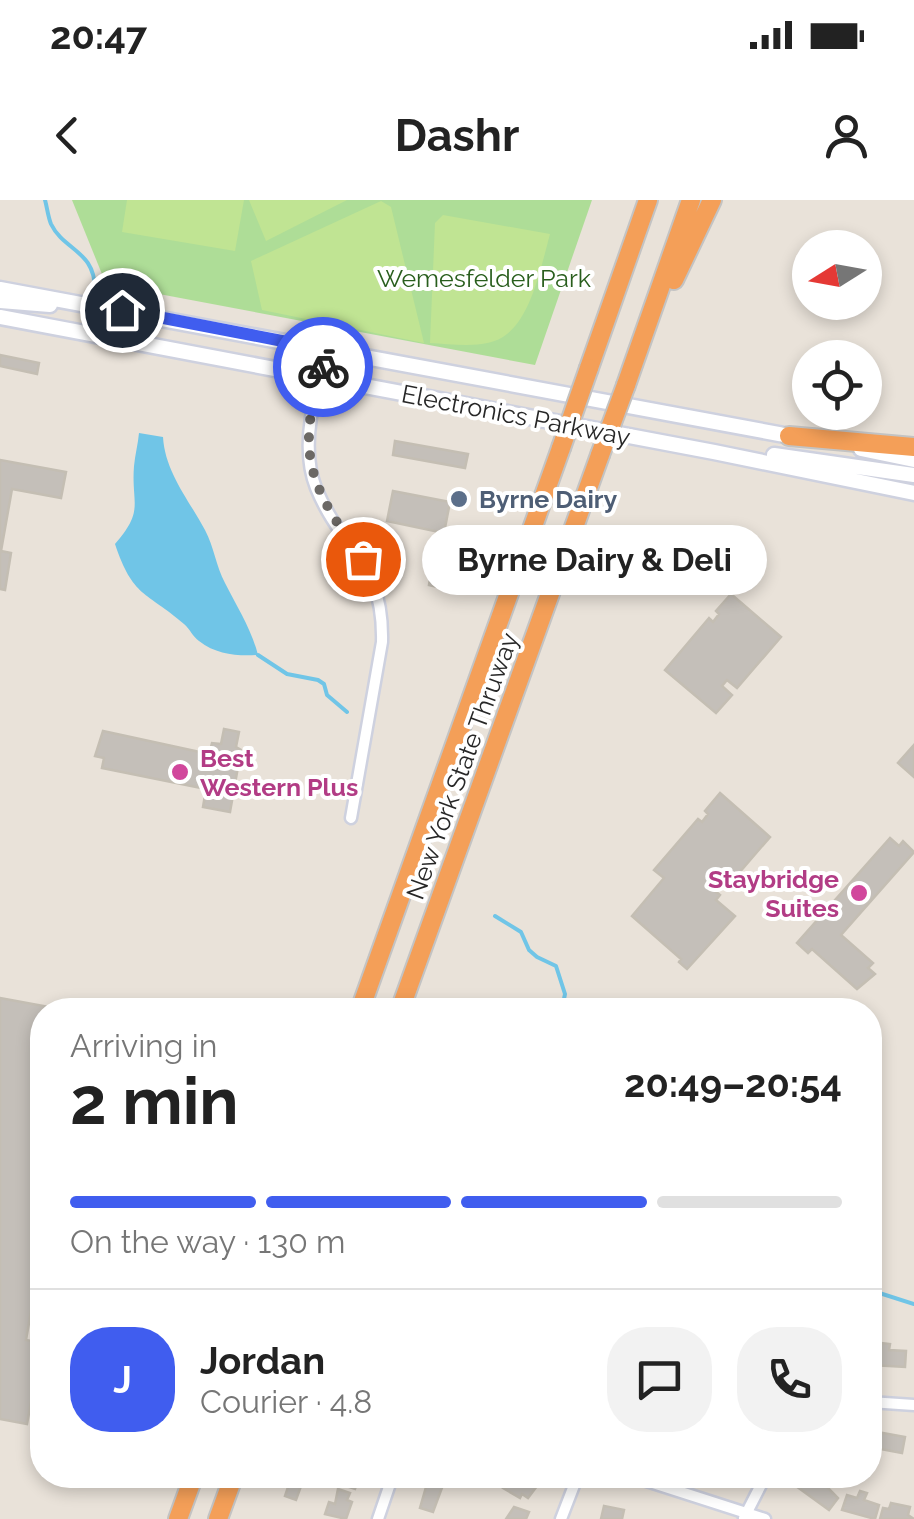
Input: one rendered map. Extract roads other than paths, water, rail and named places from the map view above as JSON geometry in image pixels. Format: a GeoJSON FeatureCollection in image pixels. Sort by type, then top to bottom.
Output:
{"type":"FeatureCollection","features":[{"type":"Feature","properties":{"kind":"highway","name":"New York State Thruway"},"geometry":{"type":"LineString","coordinates":[[364,998],[648,200]]}},
{"type":"Feature","properties":{"kind":"highway","name":"New York State Thruway"},"geometry":{"type":"LineString","coordinates":[[404,998],[690,200]]}},
{"type":"Feature","properties":{"kind":"highway"},"geometry":{"type":"LineString","coordinates":[[643,337],[712,200]]}},
{"type":"Feature","properties":{"kind":"highway"},"geometry":{"type":"LineString","coordinates":[[789,436],[914,447]]}},
{"type":"Feature","properties":{"kind":"highway"},"geometry":{"type":"LineString","coordinates":[[178,1519],[189,1488]]}},
{"type":"Feature","properties":{"kind":"highway"},"geometry":{"type":"LineString","coordinates":[[218,1519],[229,1488]]}},
{"type":"Feature","properties":{"kind":"main road","name":"Electronics Parkway"},"geometry":{"type":"LineString","coordinates":[[0,290],[914,460]]}},
{"type":"Feature","properties":{"kind":"main road"},"geometry":{"type":"LineString","coordinates":[[0,301],[86,304]]}},
{"type":"Feature","properties":{"kind":"main road","name":"Electronics Parkway"},"geometry":{"type":"LineString","coordinates":[[0,318],[914,493]]}},
{"type":"Feature","properties":{"kind":"main road"},"geometry":{"type":"LineString","coordinates":[[714,452],[804,457],[914,475]]}},
{"type":"Feature","properties":{"kind":"street"},"geometry":{"type":"LineString","coordinates":[[329,350],[314,401],[312,473],[330,515],[363,559],[378,588],[383,616],[382,642],[351,818]]}},
{"type":"Feature","properties":{"kind":"street"},"geometry":{"type":"LineString","coordinates":[[882,1403],[914,1404]]}},
{"type":"Feature","properties":{"kind":"street"},"geometry":{"type":"LineString","coordinates":[[378,1519],[389,1488]]}},
{"type":"Feature","properties":{"kind":"street"},"geometry":{"type":"LineString","coordinates":[[561,1519],[573,1488]]}},
{"type":"Feature","properties":{"kind":"street"},"geometry":{"type":"LineString","coordinates":[[665,1488],[744,1516],[765,1519]]}},
{"type":"Feature","properties":{"kind":"street"},"geometry":{"type":"LineString","coordinates":[[744,1516],[759,1488]]}},
{"type":"Feature","properties":{"kind":"water"},"geometry":{"type":"Polygon","coordinates":[[[139,433],[163,437],[173,474],[208,536],[258,655],[227,654],[206,646],[142,592],[128,575],[115,544],[130,523],[135,506],[134,466],[139,433]]]}},
{"type":"Feature","properties":{"kind":"waterway"},"geometry":{"type":"LineString","coordinates":[[45,200],[57,233],[90,267],[95,290]]}},
{"type":"Feature","properties":{"kind":"waterway"},"geometry":{"type":"LineString","coordinates":[[258,655],[287,674],[318,680],[324,684],[327,695],[347,712]]}},
{"type":"Feature","properties":{"kind":"waterway"},"geometry":{"type":"LineString","coordinates":[[495,916],[521,932],[537,957],[556,966],[564,998]]}},
{"type":"Feature","properties":{"kind":"waterway"},"geometry":{"type":"LineString","coordinates":[[882,1294],[914,1304]]}},
{"type":"Feature","properties":{"kind":"place","name":"Byrne Dairy"},"geometry":{"type":"Point","coordinates":[459,499]}},
{"type":"Feature","properties":{"kind":"place","name":"Byrne Dairy & Deli"},"geometry":{"type":"Point","coordinates":[363,559]}},
{"type":"Feature","properties":{"kind":"place","name":"Best Western Plus"},"geometry":{"type":"Point","coordinates":[180,772]}},
{"type":"Feature","properties":{"kind":"place","name":"Staybridge Suites"},"geometry":{"type":"Point","coordinates":[859,893]}},
{"type":"Feature","properties":{"kind":"park label","name":"Wemesfelder Park"},"geometry":{"type":"Point","coordinates":[484,278]}}]}
